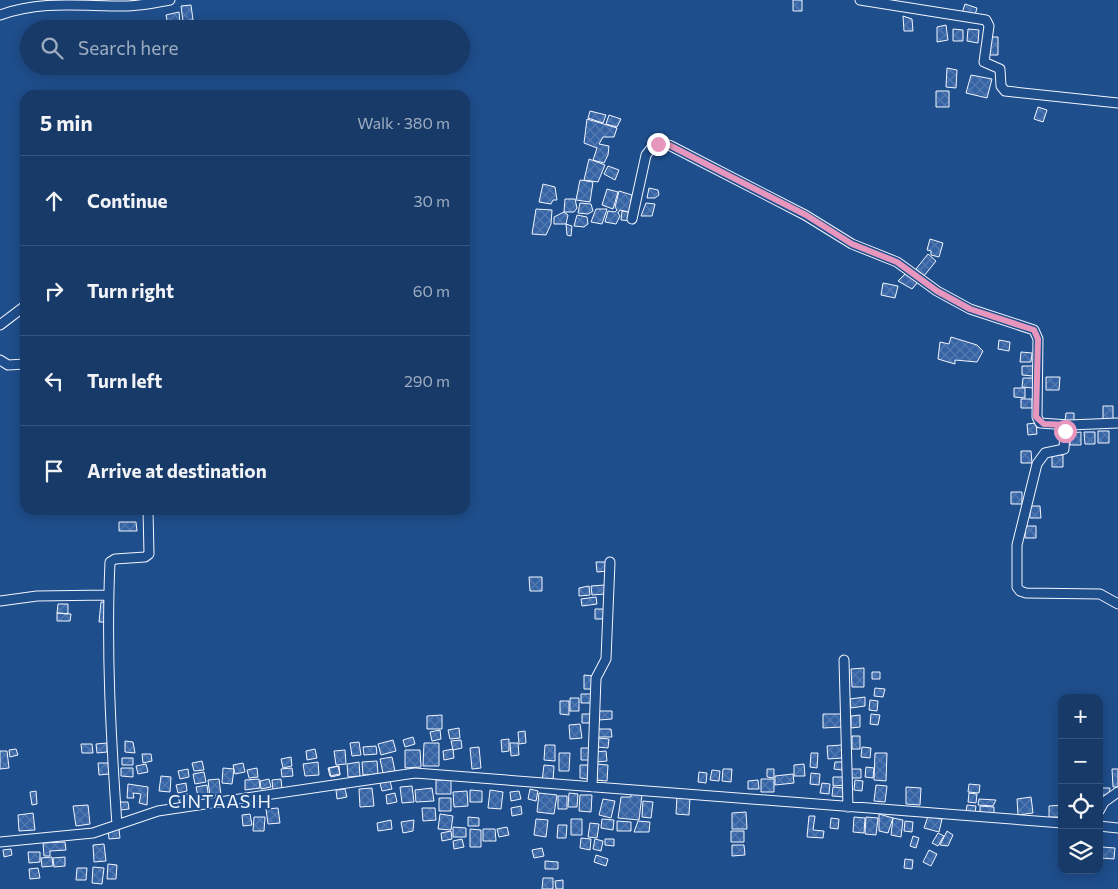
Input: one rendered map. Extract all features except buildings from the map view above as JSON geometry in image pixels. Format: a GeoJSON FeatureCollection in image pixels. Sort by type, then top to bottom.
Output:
{"type":"FeatureCollection","features":[{"type":"Feature","properties":{"kind":"street"},"geometry":{"type":"LineString","coordinates":[[0,15],[42,2],[122,6],[170,0]]}},
{"type":"Feature","properties":{"kind":"street"},"geometry":{"type":"LineString","coordinates":[[860,0],[986,20],[989,26],[984,62],[1000,69],[1002,86],[1005,91],[1118,103]]}},
{"type":"Feature","properties":{"kind":"street"},"geometry":{"type":"LineString","coordinates":[[632,219],[646,155],[653,146],[669,145],[806,215],[852,244],[897,262],[937,291],[970,309],[1034,330],[1038,339],[1038,420],[1044,424],[1118,423]]}},
{"type":"Feature","properties":{"kind":"street"},"geometry":{"type":"LineString","coordinates":[[0,325],[20,310]]}},
{"type":"Feature","properties":{"kind":"street"},"geometry":{"type":"LineString","coordinates":[[0,360],[8,365],[20,364]]}},
{"type":"Feature","properties":{"kind":"street"},"geometry":{"type":"LineString","coordinates":[[1069,425],[1065,431],[1064,449],[1045,453],[1037,464],[1017,545],[1017,586],[1020,591],[1026,593],[1103,595],[1112,603],[1118,604]]}},
{"type":"Feature","properties":{"kind":"street"},"geometry":{"type":"LineString","coordinates":[[117,825],[112,748],[109,595],[111,560],[145,557],[149,554],[148,515]]}},
{"type":"Feature","properties":{"kind":"street"},"geometry":{"type":"LineString","coordinates":[[592,787],[596,678],[606,659],[610,562]]}},
{"type":"Feature","properties":{"kind":"street"},"geometry":{"type":"LineString","coordinates":[[0,602],[37,596],[109,595]]}},
{"type":"Feature","properties":{"kind":"street"},"geometry":{"type":"LineString","coordinates":[[844,660],[848,806]]}},
{"type":"Feature","properties":{"kind":"street"},"geometry":{"type":"LineString","coordinates":[[0,842],[93,833],[158,811],[415,773],[1058,823]]}},
{"type":"Feature","properties":{"kind":"street"},"geometry":{"type":"LineString","coordinates":[[1103,804],[1118,792]]}},
{"type":"Feature","properties":{"kind":"street"},"geometry":{"type":"LineString","coordinates":[[1103,826],[1118,828]]}},
{"type":"Feature","properties":{"kind":"district","name":"CINTAASIH"},"geometry":{"type":"Point","coordinates":[220,802]}},
{"type":"Feature","properties":{"kind":"route"},"geometry":{"type":"LineString","coordinates":[[658,144],[669,145],[806,215],[852,244],[897,262],[937,291],[976,312],[1034,330],[1038,339],[1036,417],[1044,424],[1069,425],[1065,431]]}}]}
